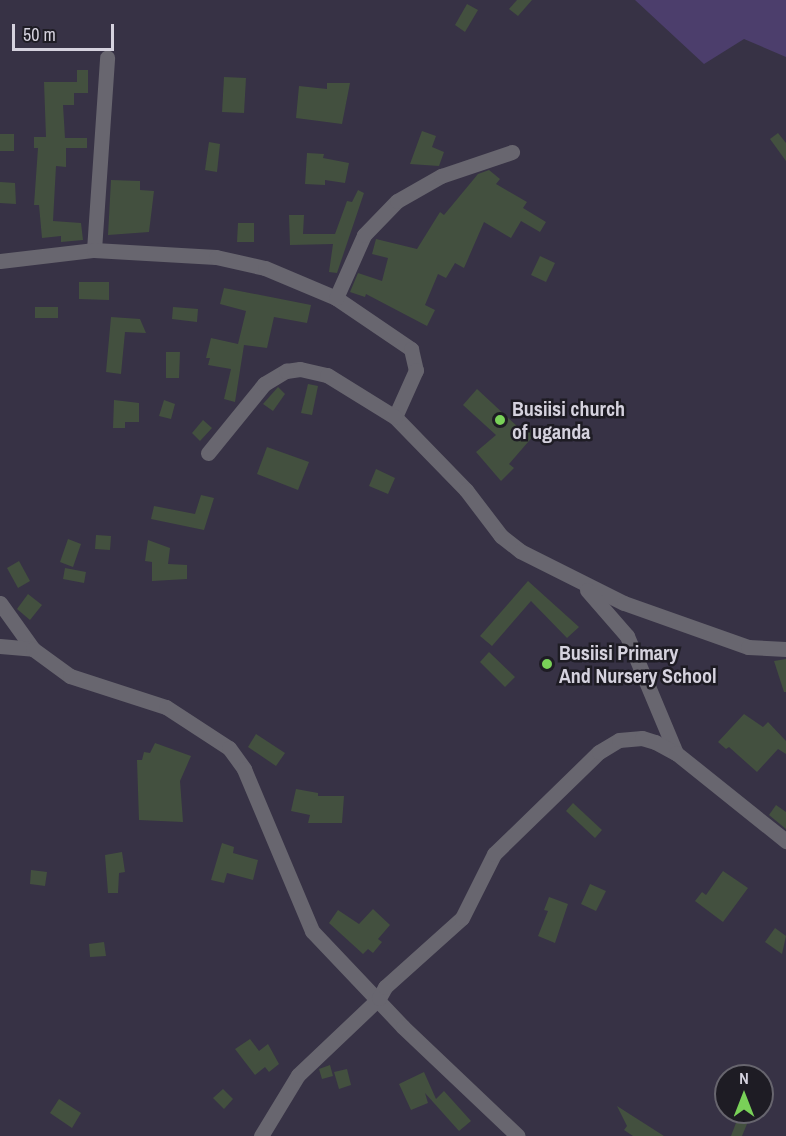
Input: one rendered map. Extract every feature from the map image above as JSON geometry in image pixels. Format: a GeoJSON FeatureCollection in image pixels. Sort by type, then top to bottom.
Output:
{"type":"FeatureCollection","features":[{"type":"Feature","properties":{"kind":"street"},"geometry":{"type":"LineString","coordinates":[[94,250],[107,57]]}},
{"type":"Feature","properties":{"kind":"street"},"geometry":{"type":"LineString","coordinates":[[336,298],[364,236],[397,201],[441,176],[512,152]]}},
{"type":"Feature","properties":{"kind":"street"},"geometry":{"type":"LineString","coordinates":[[0,261],[94,250],[240,261],[290,277],[336,298],[403,342],[415,355],[416,370],[395,417]]}},
{"type":"Feature","properties":{"kind":"street"},"geometry":{"type":"LineString","coordinates":[[208,453],[264,384],[286,371],[300,369],[327,375],[395,417],[466,490],[501,536],[527,556],[581,584],[748,647],[786,649]]}},
{"type":"Feature","properties":{"kind":"street"},"geometry":{"type":"LineString","coordinates":[[581,584],[627,636],[676,753]]}},
{"type":"Feature","properties":{"kind":"street"},"geometry":{"type":"LineString","coordinates":[[0,603],[33,649],[70,676],[166,706],[235,755],[305,921],[379,998],[404,1028],[518,1136]]}},
{"type":"Feature","properties":{"kind":"street"},"geometry":{"type":"LineString","coordinates":[[0,646],[33,649]]}},
{"type":"Feature","properties":{"kind":"street"},"geometry":{"type":"LineString","coordinates":[[261,1136],[298,1075],[379,998],[385,987],[462,918],[494,854],[599,752],[619,740],[642,738],[676,753],[786,842]]}},
{"type":"Feature","properties":{"kind":"shaded area"},"geometry":{"type":"Polygon","coordinates":[[[635,0],[786,0],[786,57],[744,39],[704,64],[635,0]]]}},
{"type":"Feature","properties":{"kind":"building"},"geometry":{"type":"Polygon","coordinates":[[[517,0],[532,0],[518,16],[509,9],[517,0]]]}},
{"type":"Feature","properties":{"kind":"building"},"geometry":{"type":"Polygon","coordinates":[[[467,4],[478,10],[465,32],[455,25],[467,4]]]}},
{"type":"Feature","properties":{"kind":"building"},"geometry":{"type":"Polygon","coordinates":[[[77,70],[88,70],[88,93],[74,93],[74,105],[63,105],[65,138],[87,138],[87,148],[66,148],[66,167],[56,166],[53,221],[81,223],[83,240],[61,242],[61,236],[42,238],[39,205],[34,205],[38,148],[34,148],[34,137],[46,137],[44,82],[77,82],[77,70]]]}},
{"type":"Feature","properties":{"kind":"building"},"geometry":{"type":"Polygon","coordinates":[[[224,77],[246,78],[244,113],[222,112],[224,77]]]}},
{"type":"Feature","properties":{"kind":"building"},"geometry":{"type":"Polygon","coordinates":[[[327,83],[350,83],[342,124],[296,118],[299,86],[327,89],[327,83]]]}},
{"type":"Feature","properties":{"kind":"building"},"geometry":{"type":"Polygon","coordinates":[[[422,131],[436,136],[432,147],[444,152],[439,166],[410,164],[422,131]]]}},
{"type":"Feature","properties":{"kind":"building"},"geometry":{"type":"Polygon","coordinates":[[[778,133],[786,143],[786,161],[770,139],[778,133]]]}},
{"type":"Feature","properties":{"kind":"building"},"geometry":{"type":"Polygon","coordinates":[[[0,134],[14,134],[14,151],[0,151],[0,134]]]}},
{"type":"Feature","properties":{"kind":"building"},"geometry":{"type":"Polygon","coordinates":[[[209,142],[220,144],[217,172],[205,170],[209,142]]]}},
{"type":"Feature","properties":{"kind":"building"},"geometry":{"type":"Polygon","coordinates":[[[307,153],[324,154],[323,158],[349,163],[345,183],[325,180],[325,185],[305,184],[307,153]]]}},
{"type":"Feature","properties":{"kind":"building"},"geometry":{"type":"Polygon","coordinates":[[[489,170],[500,179],[496,184],[527,202],[523,208],[546,222],[540,232],[521,221],[511,238],[484,222],[464,268],[455,263],[446,278],[438,274],[425,305],[435,310],[427,326],[366,294],[365,297],[350,292],[358,273],[382,281],[388,258],[372,254],[376,239],[417,249],[440,212],[444,215],[478,174],[489,170]]]}},
{"type":"Feature","properties":{"kind":"building"},"geometry":{"type":"Polygon","coordinates":[[[111,180],[140,181],[140,190],[154,191],[149,232],[108,235],[111,180]]]}},
{"type":"Feature","properties":{"kind":"building"},"geometry":{"type":"Polygon","coordinates":[[[0,182],[15,183],[16,204],[0,203],[0,182]]]}},
{"type":"Feature","properties":{"kind":"building"},"geometry":{"type":"Polygon","coordinates":[[[358,190],[364,193],[337,273],[329,272],[333,244],[290,245],[289,215],[304,215],[303,234],[335,234],[347,201],[352,202],[358,190]]]}},
{"type":"Feature","properties":{"kind":"building"},"geometry":{"type":"Polygon","coordinates":[[[238,223],[254,223],[254,242],[237,242],[238,223]]]}},
{"type":"Feature","properties":{"kind":"building"},"geometry":{"type":"Polygon","coordinates":[[[540,256],[555,263],[546,282],[531,275],[540,256]]]}},
{"type":"Feature","properties":{"kind":"building"},"geometry":{"type":"Polygon","coordinates":[[[79,282],[109,282],[109,300],[79,299],[79,282]]]}},
{"type":"Feature","properties":{"kind":"building"},"geometry":{"type":"Polygon","coordinates":[[[224,288],[311,305],[307,323],[274,317],[267,348],[244,345],[235,402],[224,399],[231,369],[208,365],[210,358],[206,358],[211,338],[238,344],[246,311],[220,304],[224,288]]]}},
{"type":"Feature","properties":{"kind":"building"},"geometry":{"type":"Polygon","coordinates":[[[35,307],[58,307],[58,318],[35,318],[35,307]]]}},
{"type":"Feature","properties":{"kind":"building"},"geometry":{"type":"Polygon","coordinates":[[[173,307],[198,309],[197,322],[172,319],[173,307]]]}},
{"type":"Feature","properties":{"kind":"building"},"geometry":{"type":"Polygon","coordinates":[[[111,317],[140,319],[146,333],[125,332],[121,374],[106,372],[111,317]]]}},
{"type":"Feature","properties":{"kind":"building"},"geometry":{"type":"Polygon","coordinates":[[[166,352],[180,352],[179,378],[166,378],[166,352]]]}},
{"type":"Feature","properties":{"kind":"building"},"geometry":{"type":"Polygon","coordinates":[[[308,384],[318,386],[312,415],[301,413],[308,384]]]}},
{"type":"Feature","properties":{"kind":"building"},"geometry":{"type":"Polygon","coordinates":[[[278,387],[285,394],[273,411],[263,404],[278,387]]]}},
{"type":"Feature","properties":{"kind":"building"},"geometry":{"type":"Polygon","coordinates":[[[477,389],[520,429],[524,424],[535,434],[509,464],[514,468],[501,481],[476,452],[496,435],[463,405],[477,389]]]}},
{"type":"Feature","properties":{"kind":"building"},"geometry":{"type":"Polygon","coordinates":[[[114,400],[139,403],[139,422],[125,422],[125,428],[113,428],[114,400]]]}},
{"type":"Feature","properties":{"kind":"building"},"geometry":{"type":"Polygon","coordinates":[[[164,400],[175,404],[171,419],[159,416],[164,400]]]}},
{"type":"Feature","properties":{"kind":"building"},"geometry":{"type":"Polygon","coordinates":[[[203,420],[212,428],[200,441],[192,433],[203,420]]]}},
{"type":"Feature","properties":{"kind":"building"},"geometry":{"type":"Polygon","coordinates":[[[267,447],[309,462],[298,490],[257,474],[267,447]]]}},
{"type":"Feature","properties":{"kind":"building"},"geometry":{"type":"Polygon","coordinates":[[[376,469],[395,478],[388,494],[369,486],[376,469]]]}},
{"type":"Feature","properties":{"kind":"building"},"geometry":{"type":"Polygon","coordinates":[[[201,495],[214,498],[204,530],[151,519],[154,506],[195,514],[201,495]]]}},
{"type":"Feature","properties":{"kind":"building"},"geometry":{"type":"Polygon","coordinates":[[[96,535],[111,536],[110,550],[95,549],[96,535]]]}},
{"type":"Feature","properties":{"kind":"building"},"geometry":{"type":"Polygon","coordinates":[[[68,539],[81,544],[73,567],[60,562],[68,539]]]}},
{"type":"Feature","properties":{"kind":"building"},"geometry":{"type":"Polygon","coordinates":[[[148,540],[170,548],[168,564],[187,565],[187,579],[152,581],[152,562],[145,561],[148,540]]]}},
{"type":"Feature","properties":{"kind":"building"},"geometry":{"type":"Polygon","coordinates":[[[19,561],[30,581],[18,588],[7,568],[19,561]]]}},
{"type":"Feature","properties":{"kind":"building"},"geometry":{"type":"Polygon","coordinates":[[[65,568],[86,572],[84,583],[63,579],[65,568]]]}},
{"type":"Feature","properties":{"kind":"building"},"geometry":{"type":"Polygon","coordinates":[[[528,581],[579,627],[567,638],[531,601],[492,646],[480,636],[528,581]]]}},
{"type":"Feature","properties":{"kind":"building"},"geometry":{"type":"Polygon","coordinates":[[[28,594],[42,605],[30,620],[17,609],[28,594]]]}},
{"type":"Feature","properties":{"kind":"building"},"geometry":{"type":"Polygon","coordinates":[[[489,652],[515,677],[505,687],[480,662],[489,652]]]}},
{"type":"Feature","properties":{"kind":"building"},"geometry":{"type":"Polygon","coordinates":[[[786,659],[786,692],[784,692],[774,661],[786,659]]]}},
{"type":"Feature","properties":{"kind":"building"},"geometry":{"type":"Polygon","coordinates":[[[744,714],[763,727],[768,722],[786,741],[786,754],[778,749],[757,772],[729,747],[726,749],[718,742],[744,714]]]}},
{"type":"Feature","properties":{"kind":"building"},"geometry":{"type":"Polygon","coordinates":[[[256,734],[285,753],[276,766],[248,747],[256,734]]]}},
{"type":"Feature","properties":{"kind":"building"},"geometry":{"type":"Polygon","coordinates":[[[155,743],[191,756],[180,781],[183,822],[139,820],[137,760],[142,760],[144,752],[150,753],[155,743]]]}},
{"type":"Feature","properties":{"kind":"building"},"geometry":{"type":"Polygon","coordinates":[[[296,789],[318,793],[318,796],[344,796],[342,823],[308,823],[310,815],[291,811],[296,789]]]}},
{"type":"Feature","properties":{"kind":"building"},"geometry":{"type":"Polygon","coordinates":[[[573,803],[602,830],[595,838],[566,811],[573,803]]]}},
{"type":"Feature","properties":{"kind":"building"},"geometry":{"type":"Polygon","coordinates":[[[776,805],[786,812],[786,829],[769,815],[776,805]]]}},
{"type":"Feature","properties":{"kind":"building"},"geometry":{"type":"Polygon","coordinates":[[[222,843],[234,847],[233,853],[258,860],[253,880],[227,873],[224,883],[211,880],[222,843]]]}},
{"type":"Feature","properties":{"kind":"building"},"geometry":{"type":"Polygon","coordinates":[[[122,852],[125,872],[119,873],[118,893],[108,893],[105,855],[122,852]]]}},
{"type":"Feature","properties":{"kind":"building"},"geometry":{"type":"Polygon","coordinates":[[[31,870],[47,872],[45,886],[30,884],[31,870]]]}},
{"type":"Feature","properties":{"kind":"building"},"geometry":{"type":"Polygon","coordinates":[[[723,871],[748,888],[723,922],[695,901],[702,892],[706,895],[723,871]]]}},
{"type":"Feature","properties":{"kind":"building"},"geometry":{"type":"Polygon","coordinates":[[[590,884],[606,891],[596,911],[581,904],[590,884]]]}},
{"type":"Feature","properties":{"kind":"building"},"geometry":{"type":"Polygon","coordinates":[[[549,897],[568,904],[555,943],[538,936],[548,911],[544,910],[549,897]]]}},
{"type":"Feature","properties":{"kind":"building"},"geometry":{"type":"Polygon","coordinates":[[[373,909],[390,925],[378,939],[382,942],[373,953],[368,949],[363,954],[329,923],[338,910],[359,924],[373,909]]]}},
{"type":"Feature","properties":{"kind":"building"},"geometry":{"type":"Polygon","coordinates":[[[775,928],[786,936],[782,954],[765,942],[775,928]]]}},
{"type":"Feature","properties":{"kind":"building"},"geometry":{"type":"Polygon","coordinates":[[[104,942],[106,956],[90,957],[89,944],[104,942]]]}},
{"type":"Feature","properties":{"kind":"building"},"geometry":{"type":"Polygon","coordinates":[[[250,1039],[259,1051],[268,1044],[279,1064],[269,1072],[265,1067],[255,1075],[235,1049],[250,1039]]]}},
{"type":"Feature","properties":{"kind":"building"},"geometry":{"type":"Polygon","coordinates":[[[330,1065],[333,1076],[322,1079],[319,1069],[330,1065]]]}},
{"type":"Feature","properties":{"kind":"building"},"geometry":{"type":"Polygon","coordinates":[[[347,1069],[351,1085],[339,1089],[334,1072],[347,1069]]]}},
{"type":"Feature","properties":{"kind":"building"},"geometry":{"type":"Polygon","coordinates":[[[424,1072],[436,1099],[444,1091],[471,1121],[459,1131],[425,1093],[428,1103],[411,1110],[399,1084],[424,1072]]]}},
{"type":"Feature","properties":{"kind":"building"},"geometry":{"type":"Polygon","coordinates":[[[223,1089],[233,1099],[224,1109],[213,1098],[223,1089]]]}},
{"type":"Feature","properties":{"kind":"building"},"geometry":{"type":"Polygon","coordinates":[[[59,1099],[81,1113],[72,1128],[50,1113],[59,1099]]]}},
{"type":"Feature","properties":{"kind":"building"},"geometry":{"type":"Polygon","coordinates":[[[617,1106],[664,1136],[633,1136],[624,1130],[627,1126],[617,1106]]]}},
{"type":"Feature","properties":{"kind":"building"},"geometry":{"type":"Polygon","coordinates":[[[736,1124],[747,1124],[742,1136],[731,1136],[736,1124]]]}},
{"type":"Feature","properties":{"kind":"place","name":"Busiisi church of uganda"},"geometry":{"type":"Point","coordinates":[500,420]}},
{"type":"Feature","properties":{"kind":"place","name":"Busiisi Primary And Nursery School"},"geometry":{"type":"Point","coordinates":[547,664]}}]}
